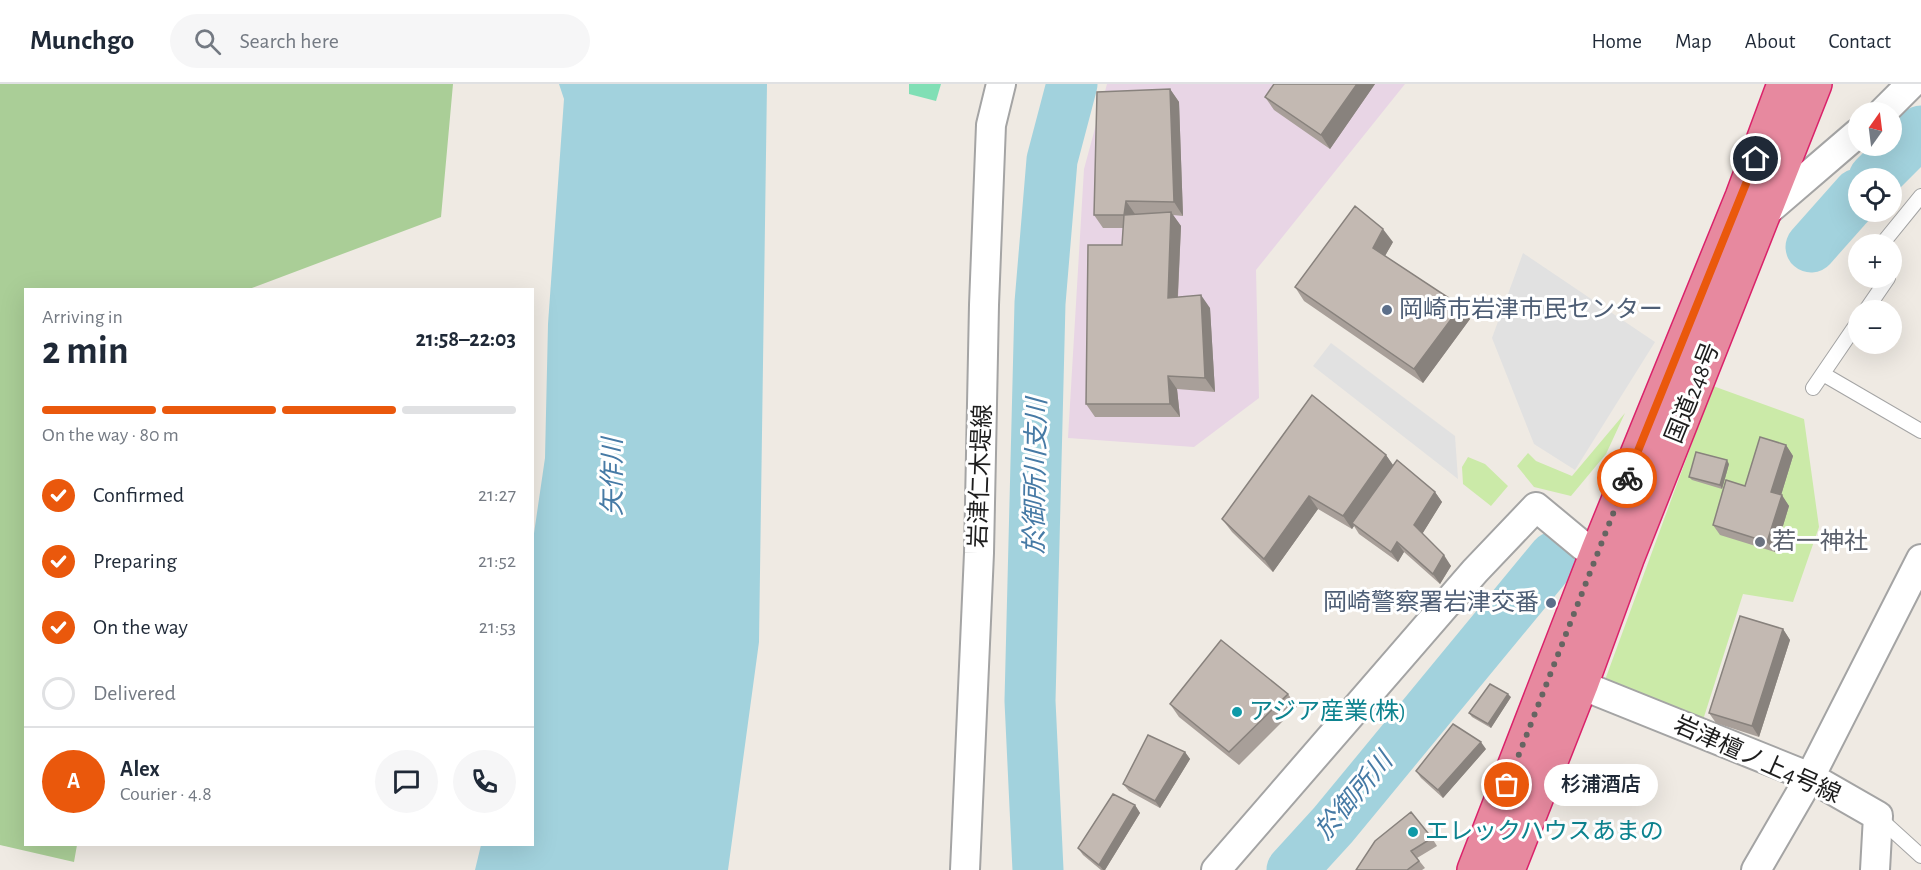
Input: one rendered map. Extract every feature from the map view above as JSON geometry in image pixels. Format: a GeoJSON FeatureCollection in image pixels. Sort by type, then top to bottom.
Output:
{"type":"FeatureCollection","features":[{"type":"Feature","properties":{"kind":"highway","name":"国道248号"},"geometry":{"type":"LineString","coordinates":[[1508,870],[1581,685],[1612,554],[1784,84]]}},
{"type":"Feature","properties":{"kind":"highway","name":"国道248号"},"geometry":{"type":"LineString","coordinates":[[1474,870],[1612,554],[1766,212],[1815,84]]}},
{"type":"Feature","properties":{"kind":"street","name":"岩津仁木堤線"},"geometry":{"type":"LineString","coordinates":[[965,870],[979,553],[984,305],[991,124],[1001,84]]}},
{"type":"Feature","properties":{"kind":"street"},"geometry":{"type":"LineString","coordinates":[[1893,102],[1911,84]]}},
{"type":"Feature","properties":{"kind":"street"},"geometry":{"type":"LineString","coordinates":[[1766,212],[1848,142]]}},
{"type":"Feature","properties":{"kind":"street"},"geometry":{"type":"LineString","coordinates":[[1216,870],[1475,571],[1536,507],[1583,546],[1612,554]]}},
{"type":"Feature","properties":{"kind":"street"},"geometry":{"type":"LineString","coordinates":[[1756,870],[1810,777],[1921,559]]}},
{"type":"Feature","properties":{"kind":"street","name":"岩津檀ノ上4号線"},"geometry":{"type":"LineString","coordinates":[[1581,685],[1810,777],[1878,816]]}},
{"type":"Feature","properties":{"kind":"street"},"geometry":{"type":"LineString","coordinates":[[1875,870],[1878,816]]}},
{"type":"Feature","properties":{"kind":"lane"},"geometry":{"type":"LineString","coordinates":[[1890,234],[1920,198]]}},
{"type":"Feature","properties":{"kind":"lane"},"geometry":{"type":"LineString","coordinates":[[1813,388],[1848,337]]}},
{"type":"Feature","properties":{"kind":"lane"},"geometry":{"type":"LineString","coordinates":[[1823,374],[1921,431]]}},
{"type":"Feature","properties":{"kind":"lane","name":"岩津檀ノ上4号線"},"geometry":{"type":"LineString","coordinates":[[1878,816],[1921,856]]}},
{"type":"Feature","properties":{"kind":"shaded area"},"geometry":{"type":"Polygon","coordinates":[[[1107,84],[1405,84],[1256,270],[1259,398],[1194,447],[1068,438],[1084,169],[1107,84]]]}},
{"type":"Feature","properties":{"kind":"shaded area"},"geometry":{"type":"Polygon","coordinates":[[[1523,253],[1655,342],[1575,470],[1534,444],[1492,338],[1523,253]]]}},
{"type":"Feature","properties":{"kind":"shaded area"},"geometry":{"type":"Polygon","coordinates":[[[1331,343],[1455,436],[1458,479],[1313,366],[1331,343]]]}},
{"type":"Feature","properties":{"kind":"green space"},"geometry":{"type":"Polygon","coordinates":[[[0,84],[453,84],[441,217],[252,288],[24,288],[24,846],[77,846],[74,862],[0,845],[0,84]]]}},
{"type":"Feature","properties":{"kind":"green space"},"geometry":{"type":"Polygon","coordinates":[[[909,84],[941,84],[936,101],[909,94],[909,84]]]}},
{"type":"Feature","properties":{"kind":"green space"},"geometry":{"type":"Polygon","coordinates":[[[1713,386],[1804,419],[1819,527],[1793,602],[1743,594],[1703,720],[1605,680],[1713,386]]]}},
{"type":"Feature","properties":{"kind":"green space"},"geometry":{"type":"Polygon","coordinates":[[[1625,413],[1606,454],[1571,496],[1534,487],[1517,466],[1528,453],[1536,461],[1572,476],[1625,413]]]}},
{"type":"Feature","properties":{"kind":"green space"},"geometry":{"type":"Polygon","coordinates":[[[1468,457],[1485,464],[1508,486],[1491,506],[1463,484],[1462,467],[1468,457]]]}},
{"type":"Feature","properties":{"kind":"water","name":"矢作川"},"geometry":{"type":"Polygon","coordinates":[[[559,84],[767,84],[759,642],[728,870],[475,870],[481,846],[534,846],[534,533],[545,458],[548,324],[564,99],[559,84]]]}},
{"type":"Feature","properties":{"kind":"building"},"geometry":{"type":"Polygon","coordinates":[[[1274,84],[1357,84],[1321,135],[1265,97],[1274,84]]]}},
{"type":"Feature","properties":{"kind":"building"},"geometry":{"type":"Polygon","coordinates":[[[1170,89],[1174,202],[1126,201],[1124,215],[1094,215],[1097,92],[1170,89]]]}},
{"type":"Feature","properties":{"kind":"building","name":"岡崎市岩津市民センター"},"geometry":{"type":"Polygon","coordinates":[[[1355,206],[1383,229],[1373,248],[1461,306],[1414,369],[1295,287],[1355,206]]]}},
{"type":"Feature","properties":{"kind":"building"},"geometry":{"type":"Polygon","coordinates":[[[1171,212],[1168,298],[1201,295],[1205,378],[1168,376],[1170,404],[1086,404],[1088,245],[1122,245],[1124,215],[1171,212]]]}},
{"type":"Feature","properties":{"kind":"building"},"geometry":{"type":"Polygon","coordinates":[[[1312,395],[1386,455],[1343,516],[1309,496],[1264,559],[1222,519],[1312,395]]]}},
{"type":"Feature","properties":{"kind":"building"},"geometry":{"type":"Polygon","coordinates":[[[1760,437],[1786,445],[1771,492],[1782,495],[1767,542],[1713,525],[1726,480],[1745,486],[1760,437]]]}},
{"type":"Feature","properties":{"kind":"building"},"geometry":{"type":"Polygon","coordinates":[[[1696,452],[1727,460],[1720,485],[1689,477],[1696,452]]]}},
{"type":"Feature","properties":{"kind":"building"},"geometry":{"type":"Polygon","coordinates":[[[1397,460],[1435,492],[1414,525],[1444,555],[1433,574],[1397,542],[1391,552],[1352,523],[1397,460]]]}},
{"type":"Feature","properties":{"kind":"building"},"geometry":{"type":"Polygon","coordinates":[[[1740,616],[1783,629],[1752,726],[1709,713],[1740,616]]]}},
{"type":"Feature","properties":{"kind":"building","name":"アジア産業(株)"},"geometry":{"type":"Polygon","coordinates":[[[1221,640],[1288,694],[1229,752],[1170,704],[1221,640]]]}},
{"type":"Feature","properties":{"kind":"building"},"geometry":{"type":"Polygon","coordinates":[[[1490,684],[1508,694],[1488,724],[1469,713],[1490,684]]]}},
{"type":"Feature","properties":{"kind":"building"},"geometry":{"type":"Polygon","coordinates":[[[1453,724],[1481,742],[1438,790],[1416,771],[1453,724]]]}},
{"type":"Feature","properties":{"kind":"building"},"geometry":{"type":"Polygon","coordinates":[[[1148,735],[1185,752],[1155,801],[1123,784],[1148,735]]]}},
{"type":"Feature","properties":{"kind":"building"},"geometry":{"type":"Polygon","coordinates":[[[1113,794],[1135,805],[1099,865],[1078,848],[1113,794]]]}},
{"type":"Feature","properties":{"kind":"building","name":"エレックハウスあまの"},"geometry":{"type":"Polygon","coordinates":[[[1411,812],[1432,838],[1411,851],[1419,861],[1407,870],[1356,870],[1375,841],[1411,812]]]}},
{"type":"Feature","properties":{"kind":"waterway","name":"於御所川支川"},"geometry":{"type":"LineString","coordinates":[[1038,870],[1030,701],[1040,303],[1052,160],[1072,84]]}},
{"type":"Feature","properties":{"kind":"waterway","name":"於御所川"},"geometry":{"type":"LineString","coordinates":[[1884,168],[1921,131]]}},
{"type":"Feature","properties":{"kind":"waterway","name":"於御所川"},"geometry":{"type":"LineString","coordinates":[[1811,247],[1848,205]]}},
{"type":"Feature","properties":{"kind":"waterway","name":"於御所川"},"geometry":{"type":"LineString","coordinates":[[1292,870],[1333,825],[1554,557]]}},
{"type":"Feature","properties":{"kind":"way so far"},"geometry":{"type":"LineString","coordinates":[[1507,785],[1627,478]]}},
{"type":"Feature","properties":{"kind":"place","name":"岡崎市岩津市民センター"},"geometry":{"type":"Point","coordinates":[1387,310]}},
{"type":"Feature","properties":{"kind":"place","name":"若一神社"},"geometry":{"type":"Point","coordinates":[1760,542]}},
{"type":"Feature","properties":{"kind":"place","name":"岡崎警察署岩津交番"},"geometry":{"type":"Point","coordinates":[1551,603]}},
{"type":"Feature","properties":{"kind":"place","name":"アジア産業(株)"},"geometry":{"type":"Point","coordinates":[1237,712]}},
{"type":"Feature","properties":{"kind":"place","name":"杉浦酒店"},"geometry":{"type":"Point","coordinates":[1507,785]}},
{"type":"Feature","properties":{"kind":"place","name":"エレックハウスあまの"},"geometry":{"type":"Point","coordinates":[1413,832]}},
{"type":"Feature","properties":{"kind":"route"},"geometry":{"type":"LineString","coordinates":[[1627,478],[1756,159]]}}]}
